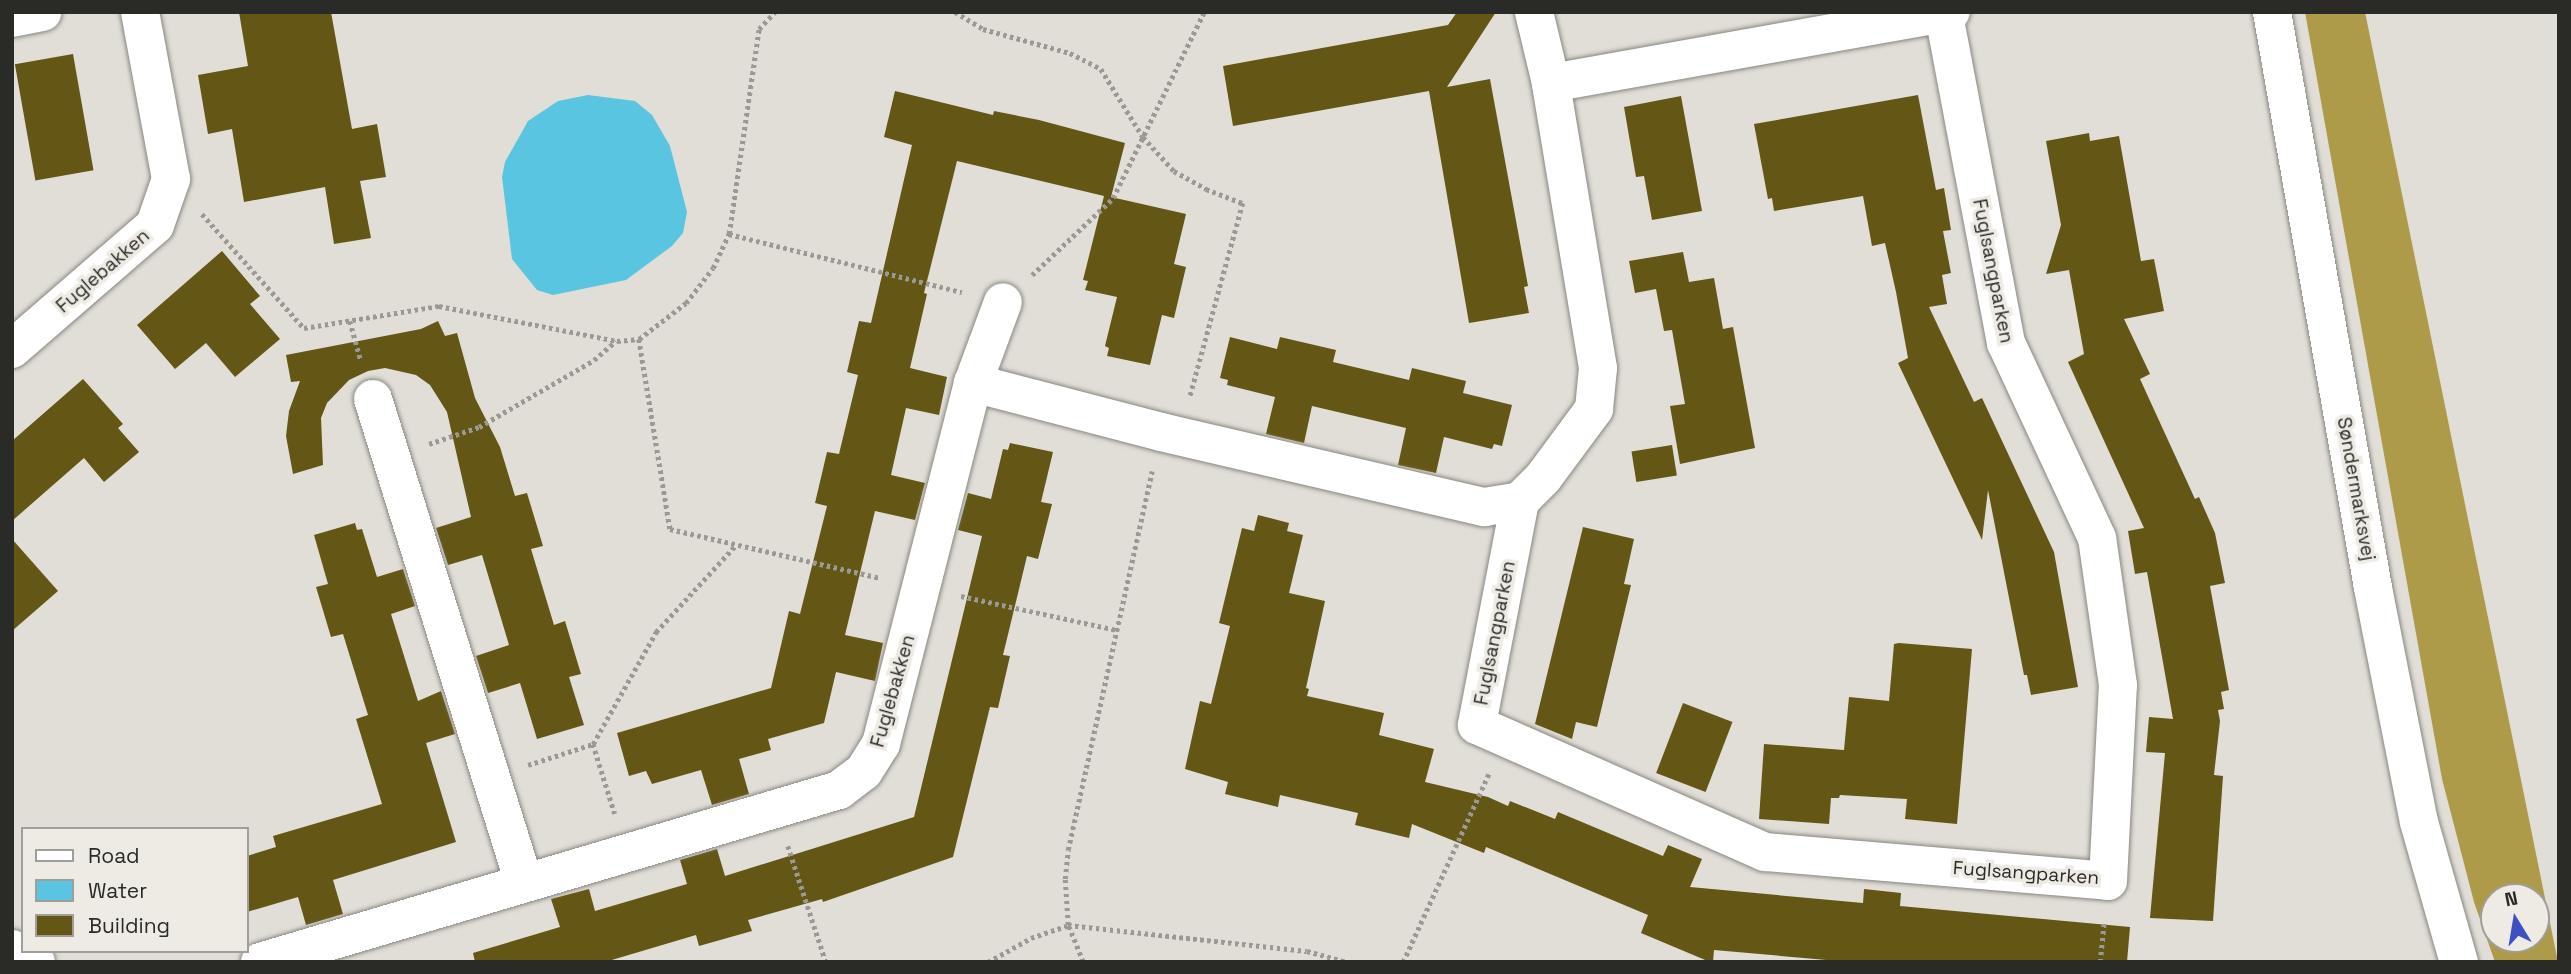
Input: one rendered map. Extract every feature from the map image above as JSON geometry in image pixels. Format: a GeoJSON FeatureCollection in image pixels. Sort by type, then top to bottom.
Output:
{"type":"FeatureCollection","features":[{"type":"Feature","properties":{"kind":"street"},"geometry":{"type":"LineString","coordinates":[[12,18],[42,12]]}},
{"type":"Feature","properties":{"kind":"street","name":"Fuglebakken"},"geometry":{"type":"LineString","coordinates":[[12,349],[155,225],[171,180],[141,12]]}},
{"type":"Feature","properties":{"kind":"street"},"geometry":{"type":"LineString","coordinates":[[973,383],[1161,432],[1484,508],[1520,501],[1543,478],[1594,409],[1598,368],[1551,83],[1534,12]]}},
{"type":"Feature","properties":{"kind":"street","name":"Søndermarksvej"},"geometry":{"type":"LineString","coordinates":[[2272,12],[2373,588],[2416,809],[2459,962]]}},
{"type":"Feature","properties":{"kind":"street","name":"Fuglsangparken"},"geometry":{"type":"LineString","coordinates":[[1520,501],[1477,725],[1765,852],[2108,881],[2118,685],[2097,538],[2006,342],[1947,14],[1551,83]]}},
{"type":"Feature","properties":{"kind":"street","name":"Fuglebakken"},"geometry":{"type":"LineString","coordinates":[[260,962],[839,790],[864,771],[881,744],[973,383],[1003,302]]}},
{"type":"Feature","properties":{"kind":"street"},"geometry":{"type":"LineString","coordinates":[[373,399],[524,883]]}},
{"type":"Feature","properties":{"kind":"street"},"geometry":{"type":"LineString","coordinates":[[12,949],[36,962]]}},
{"type":"Feature","properties":{"kind":"path"},"geometry":{"type":"LineString","coordinates":[[171,180],[304,328],[439,306],[617,341],[639,339],[687,303],[713,268],[729,234],[759,29],[775,12]]}},
{"type":"Feature","properties":{"kind":"path"},"geometry":{"type":"LineString","coordinates":[[955,12],[983,29],[1070,53],[1101,69],[1143,138],[1174,171],[1206,189],[1243,203],[1193,393],[1161,432],[1068,850],[1065,879],[1068,925],[1083,962]]}},
{"type":"Feature","properties":{"kind":"path"},"geometry":{"type":"LineString","coordinates":[[729,234],[1003,302],[1113,198],[1204,12]]}},
{"type":"Feature","properties":{"kind":"path"},"geometry":{"type":"LineString","coordinates":[[639,339],[670,529],[921,588],[1117,630]]}},
{"type":"Feature","properties":{"kind":"path"},"geometry":{"type":"LineString","coordinates":[[391,457],[479,427],[594,360],[617,341]]}},
{"type":"Feature","properties":{"kind":"path"},"geometry":{"type":"LineString","coordinates":[[490,776],[593,744],[656,632],[737,544]]}},
{"type":"Feature","properties":{"kind":"path"},"geometry":{"type":"LineString","coordinates":[[1403,962],[1505,738]]}},
{"type":"Feature","properties":{"kind":"path"},"geometry":{"type":"LineString","coordinates":[[593,744],[627,851]]}},
{"type":"Feature","properties":{"kind":"path"},"geometry":{"type":"LineString","coordinates":[[776,809],[826,962]]}},
{"type":"Feature","properties":{"kind":"path"},"geometry":{"type":"LineString","coordinates":[[988,962],[1031,937],[1068,925],[1307,951],[1347,962]]}},
{"type":"Feature","properties":{"kind":"shaded area"},"geometry":{"type":"Polygon","coordinates":[[[2305,12],[2365,12],[2542,883],[2480,883],[2480,919],[2442,779],[2305,12]]]}},
{"type":"Feature","properties":{"kind":"shaded area"},"geometry":{"type":"Polygon","coordinates":[[[2550,923],[2558,962],[2495,962],[2492,953],[2550,953],[2550,923]]]}},
{"type":"Feature","properties":{"kind":"water"},"geometry":{"type":"Polygon","coordinates":[[[588,95],[635,101],[652,115],[670,146],[687,212],[683,233],[672,246],[626,280],[553,295],[537,290],[512,259],[502,177],[505,162],[528,121],[558,101],[588,95]]]}},
{"type":"Feature","properties":{"kind":"building"},"geometry":{"type":"Polygon","coordinates":[[[239,12],[331,12],[352,129],[377,124],[386,177],[360,181],[371,238],[334,244],[325,187],[244,202],[232,129],[208,134],[198,75],[248,66],[239,12]]]}},
{"type":"Feature","properties":{"kind":"building"},"geometry":{"type":"Polygon","coordinates":[[[1457,12],[1496,12],[1447,87],[1490,79],[1528,286],[1524,287],[1529,313],[1469,323],[1429,91],[1233,126],[1223,66],[1448,25],[1457,12]]]}},
{"type":"Feature","properties":{"kind":"building"},"geometry":{"type":"Polygon","coordinates":[[[73,54],[93,170],[35,180],[15,64],[73,54]]]}},
{"type":"Feature","properties":{"kind":"building"},"geometry":{"type":"Polygon","coordinates":[[[895,91],[993,115],[994,111],[1039,120],[1125,143],[1111,197],[1186,214],[1174,264],[1186,267],[1174,318],[1162,315],[1150,365],[1107,356],[1109,348],[1105,346],[1117,297],[1085,290],[1088,281],[1083,280],[1104,196],[957,161],[924,293],[927,294],[910,368],[947,377],[939,415],[906,408],[891,475],[925,483],[915,520],[875,511],[845,635],[883,643],[875,681],[836,672],[824,723],[768,739],[771,750],[739,759],[749,794],[712,805],[701,770],[652,784],[646,771],[629,776],[617,733],[771,688],[789,611],[800,614],[827,506],[815,503],[827,452],[839,454],[858,375],[847,372],[859,321],[871,323],[912,145],[884,137],[895,91]]]}},
{"type":"Feature","properties":{"kind":"building"},"geometry":{"type":"Polygon","coordinates":[[[1918,95],[1936,190],[1944,188],[1951,230],[1943,231],[1951,273],[1942,275],[1947,304],[1929,307],[1974,402],[1982,398],[2054,552],[2078,687],[2031,695],[2027,675],[2024,675],[1988,490],[1982,540],[1898,363],[1908,358],[1896,292],[1885,243],[1872,246],[1863,196],[1774,211],[1772,198],[1768,199],[1754,124],[1918,95]]]}},
{"type":"Feature","properties":{"kind":"building"},"geometry":{"type":"Polygon","coordinates":[[[1681,96],[1702,211],[1652,220],[1644,176],[1636,177],[1624,107],[1681,96]]]}},
{"type":"Feature","properties":{"kind":"building"},"geometry":{"type":"Polygon","coordinates":[[[2089,133],[2090,141],[2119,136],[2141,261],[2154,259],[2164,311],[2124,319],[2150,374],[2140,379],[2195,499],[2199,497],[2215,533],[2225,583],[2210,586],[2229,690],[2221,692],[2224,709],[2218,710],[2220,721],[2214,775],[2223,776],[2213,921],[2150,918],[2165,753],[2146,752],[2149,717],[2173,719],[2147,572],[2135,574],[2128,531],[2144,528],[2068,362],[2084,354],[2069,270],[2046,274],[2061,225],[2046,141],[2089,133]]]}},
{"type":"Feature","properties":{"kind":"building"},"geometry":{"type":"Polygon","coordinates":[[[222,251],[260,296],[250,304],[280,339],[235,377],[206,343],[175,369],[137,325],[222,251]]]}},
{"type":"Feature","properties":{"kind":"building"},"geometry":{"type":"Polygon","coordinates":[[[1683,252],[1689,282],[1714,278],[1723,329],[1733,327],[1755,448],[1680,464],[1670,406],[1685,404],[1672,330],[1664,331],[1656,289],[1635,293],[1629,261],[1683,252]]]}},
{"type":"Feature","properties":{"kind":"building"},"geometry":{"type":"Polygon","coordinates":[[[438,321],[445,336],[457,333],[475,398],[500,447],[515,496],[527,493],[543,546],[531,549],[554,625],[565,621],[581,674],[569,677],[584,725],[537,739],[520,683],[488,693],[476,656],[509,645],[482,555],[448,565],[436,528],[471,517],[447,412],[430,385],[416,375],[385,368],[368,371],[349,380],[327,403],[321,418],[323,465],[293,474],[286,436],[289,411],[300,381],[291,382],[286,355],[421,329],[438,321]]]}},
{"type":"Feature","properties":{"kind":"building"},"geometry":{"type":"Polygon","coordinates":[[[1230,337],[1277,349],[1280,337],[1336,350],[1333,362],[1409,380],[1412,368],[1466,381],[1463,393],[1512,405],[1502,446],[1494,444],[1492,449],[1444,437],[1436,473],[1398,465],[1406,428],[1312,406],[1304,443],[1266,434],[1275,397],[1227,385],[1228,380],[1220,378],[1230,337]]]}},
{"type":"Feature","properties":{"kind":"building"},"geometry":{"type":"Polygon","coordinates":[[[83,379],[123,424],[118,428],[139,452],[104,482],[84,458],[12,521],[12,441],[83,379]]]}},
{"type":"Feature","properties":{"kind":"building"},"geometry":{"type":"Polygon","coordinates":[[[1010,443],[1053,452],[1041,502],[1052,504],[1038,559],[1027,556],[1003,655],[1010,656],[998,708],[990,707],[953,857],[823,902],[822,899],[748,920],[752,931],[699,946],[696,935],[605,962],[475,962],[473,953],[560,927],[551,899],[589,889],[595,911],[687,884],[680,860],[717,849],[725,876],[914,817],[982,536],[958,530],[968,493],[991,499],[1003,449],[1008,450],[1010,443]]]}},
{"type":"Feature","properties":{"kind":"building"},"geometry":{"type":"Polygon","coordinates":[[[1672,445],[1677,476],[1636,482],[1632,451],[1672,445]]]}},
{"type":"Feature","properties":{"kind":"building"},"geometry":{"type":"Polygon","coordinates":[[[1258,515],[1289,523],[1287,531],[1303,535],[1289,593],[1325,601],[1306,688],[1309,689],[1307,696],[1384,713],[1379,735],[1434,749],[1425,782],[1488,797],[1508,806],[1510,801],[1555,819],[1558,812],[1663,856],[1668,845],[1702,859],[1690,887],[1863,903],[1864,889],[1901,893],[1900,906],[2130,927],[2127,962],[1849,962],[1714,950],[1713,962],[1710,962],[1641,933],[1648,915],[1486,847],[1484,853],[1412,824],[1409,838],[1355,825],[1358,813],[1280,795],[1278,807],[1225,794],[1228,782],[1185,769],[1200,701],[1211,704],[1230,626],[1219,623],[1242,528],[1254,531],[1258,515]]]}},
{"type":"Feature","properties":{"kind":"building"},"geometry":{"type":"Polygon","coordinates":[[[355,523],[357,530],[362,529],[377,577],[403,569],[415,606],[391,614],[418,701],[441,691],[455,734],[426,743],[456,842],[333,880],[343,914],[306,925],[298,897],[248,912],[248,856],[276,847],[273,836],[382,804],[356,719],[368,715],[343,634],[331,637],[316,587],[328,584],[314,535],[355,523]]]}},
{"type":"Feature","properties":{"kind":"building"},"geometry":{"type":"Polygon","coordinates":[[[1583,527],[1634,539],[1624,584],[1631,585],[1597,727],[1576,722],[1572,739],[1535,724],[1583,527]]]}},
{"type":"Feature","properties":{"kind":"building"},"geometry":{"type":"Polygon","coordinates":[[[12,539],[58,591],[12,631],[12,539]]]}},
{"type":"Feature","properties":{"kind":"building"},"geometry":{"type":"Polygon","coordinates":[[[1894,644],[1972,649],[1957,824],[1905,819],[1907,799],[1840,795],[1839,798],[1831,798],[1829,824],[1759,819],[1764,744],[1844,750],[1849,697],[1889,701],[1894,644]]]}},
{"type":"Feature","properties":{"kind":"building"},"geometry":{"type":"Polygon","coordinates":[[[1683,703],[1732,722],[1706,792],[1656,773],[1683,703]]]}}]}
